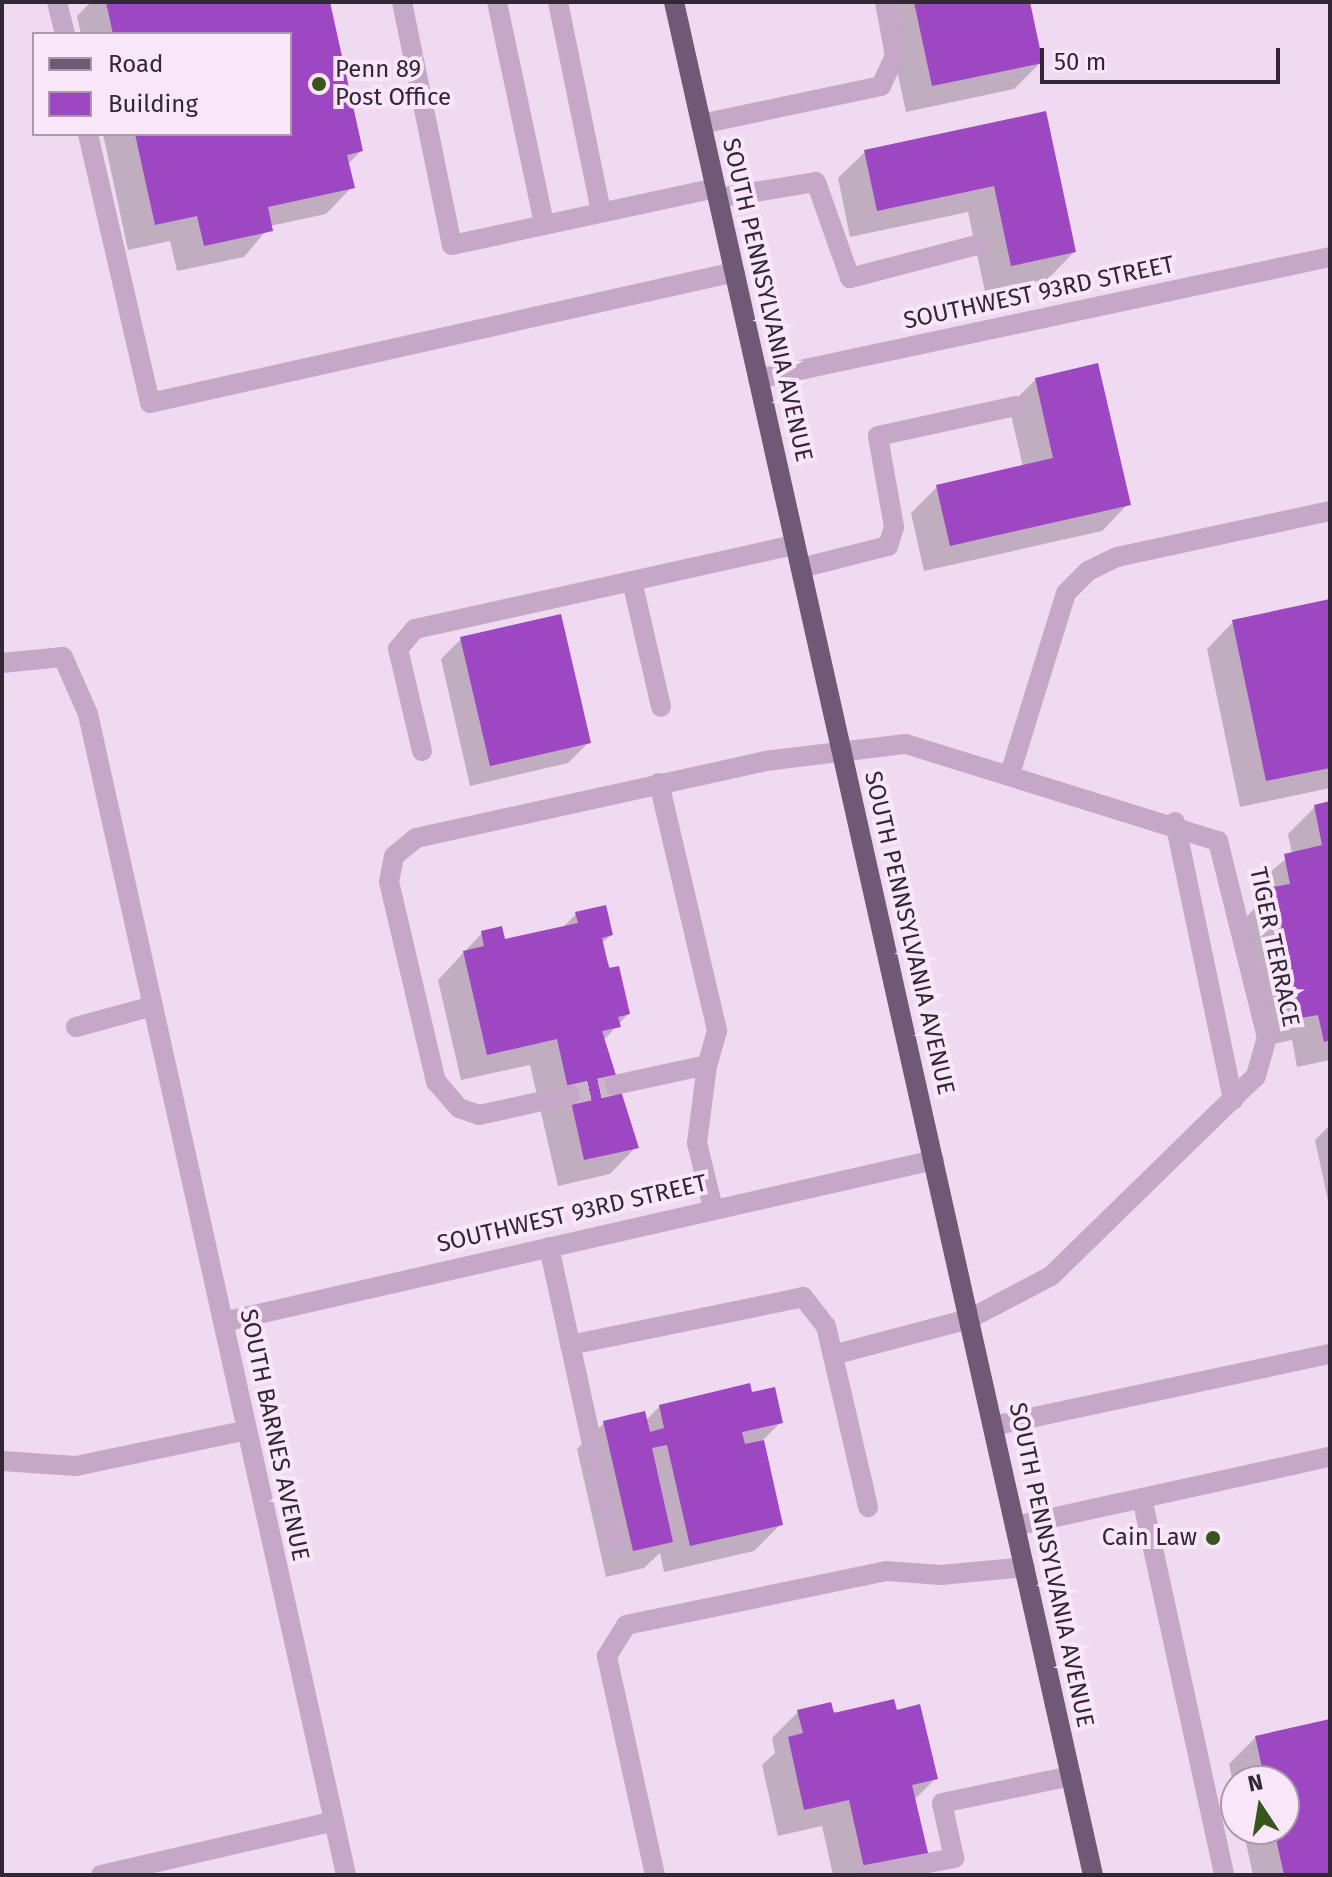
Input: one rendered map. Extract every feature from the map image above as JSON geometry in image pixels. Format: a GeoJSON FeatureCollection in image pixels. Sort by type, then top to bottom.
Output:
{"type":"FeatureCollection","features":[{"type":"Feature","properties":{"kind":"main road","name":"SOUTH PENNSYLVANIA AVENUE"},"geometry":{"type":"LineString","coordinates":[[674,2],[1093,1875]]}},
{"type":"Feature","properties":{"kind":"street"},"geometry":{"type":"LineString","coordinates":[[57,2],[64,32]]}},
{"type":"Feature","properties":{"kind":"street"},"geometry":{"type":"LineString","coordinates":[[402,2],[452,245],[601,211],[716,193],[816,182],[850,278],[977,245]]}},
{"type":"Feature","properties":{"kind":"street"},"geometry":{"type":"LineString","coordinates":[[497,2],[544,223]]}},
{"type":"Feature","properties":{"kind":"street"},"geometry":{"type":"LineString","coordinates":[[558,2],[601,211]]}},
{"type":"Feature","properties":{"kind":"street"},"geometry":{"type":"LineString","coordinates":[[701,124],[881,86],[895,56],[885,2]]}},
{"type":"Feature","properties":{"kind":"street"},"geometry":{"type":"LineString","coordinates":[[88,136],[150,403],[735,272]]}},
{"type":"Feature","properties":{"kind":"street","name":"SOUTHWEST 93RD STREET"},"geometry":{"type":"LineString","coordinates":[[758,379],[1330,257]]}},
{"type":"Feature","properties":{"kind":"street"},"geometry":{"type":"LineString","coordinates":[[801,568],[888,546],[894,527],[878,436],[1016,406]]}},
{"type":"Feature","properties":{"kind":"street"},"geometry":{"type":"LineString","coordinates":[[1010,774],[1066,593],[1088,571],[1117,557],[1330,511]]}},
{"type":"Feature","properties":{"kind":"street"},"geometry":{"type":"LineString","coordinates":[[422,751],[398,649],[404,635],[795,545]]}},
{"type":"Feature","properties":{"kind":"street"},"geometry":{"type":"LineString","coordinates":[[632,581],[661,707]]}},
{"type":"Feature","properties":{"kind":"street","name":"SOUTH BARNES AVENUE"},"geometry":{"type":"LineString","coordinates":[[2,663],[63,657],[88,714],[223,1322],[244,1431],[346,1875]]}},
{"type":"Feature","properties":{"kind":"street","name":"TIGER TERRACE"},"geometry":{"type":"LineString","coordinates":[[570,1095],[479,1115],[445,1095],[436,1082],[389,868],[416,838],[765,761],[843,755],[906,744],[1175,822],[1213,836],[1224,849],[1269,1050],[1233,1100],[1051,1276],[969,1319],[833,1355]]}},
{"type":"Feature","properties":{"kind":"street"},"geometry":{"type":"LineString","coordinates":[[659,783],[717,1031],[707,1065],[697,1143],[713,1208]]}},
{"type":"Feature","properties":{"kind":"street"},"geometry":{"type":"LineString","coordinates":[[1175,822],[1233,1100]]}},
{"type":"Feature","properties":{"kind":"street"},"geometry":{"type":"LineString","coordinates":[[76,1027],[153,1006]]}},
{"type":"Feature","properties":{"kind":"street"},"geometry":{"type":"LineString","coordinates":[[615,1085],[707,1065]]}},
{"type":"Feature","properties":{"kind":"street","name":"SOUTHWEST 93RD STREET"},"geometry":{"type":"LineString","coordinates":[[223,1322],[934,1160]]}},
{"type":"Feature","properties":{"kind":"street"},"geometry":{"type":"LineString","coordinates":[[549,1247],[614,1544]]}},
{"type":"Feature","properties":{"kind":"street"},"geometry":{"type":"LineString","coordinates":[[570,1345],[789,1296],[818,1307],[833,1355],[868,1507]]}},
{"type":"Feature","properties":{"kind":"street"},"geometry":{"type":"LineString","coordinates":[[993,1426],[1330,1354]]}},
{"type":"Feature","properties":{"kind":"street"},"geometry":{"type":"LineString","coordinates":[[2,1461],[76,1466],[244,1431]]}},
{"type":"Feature","properties":{"kind":"street"},"geometry":{"type":"LineString","coordinates":[[1015,1526],[1330,1457]]}},
{"type":"Feature","properties":{"kind":"street"},"geometry":{"type":"LineString","coordinates":[[1142,1498],[1224,1875]]}},
{"type":"Feature","properties":{"kind":"street"},"geometry":{"type":"LineString","coordinates":[[655,1875],[607,1656],[613,1635],[626,1625],[886,1571],[941,1575],[1025,1567]]}},
{"type":"Feature","properties":{"kind":"street"},"geometry":{"type":"LineString","coordinates":[[865,1875],[954,1866],[942,1803],[1071,1776]]}},
{"type":"Feature","properties":{"kind":"street"},"geometry":{"type":"LineString","coordinates":[[101,1875],[334,1821]]}},
{"type":"Feature","properties":{"kind":"building","name":"Penn 89 Post Office"},"geometry":{"type":"Polygon","coordinates":[[[106,2],[330,2],[363,151],[347,155],[355,188],[268,207],[273,231],[204,246],[197,216],[155,225],[135,136],[292,136],[292,32],[113,32],[106,2]]]}},
{"type":"Feature","properties":{"kind":"building"},"geometry":{"type":"Polygon","coordinates":[[[914,2],[1030,2],[1043,63],[932,86],[914,2]]]}},
{"type":"Feature","properties":{"kind":"building"},"geometry":{"type":"Polygon","coordinates":[[[1046,111],[1076,252],[1011,266],[994,186],[877,211],[864,150],[1046,111]]]}},
{"type":"Feature","properties":{"kind":"building"},"geometry":{"type":"Polygon","coordinates":[[[1098,363],[1131,505],[950,546],[936,485],[1053,458],[1035,378],[1098,363]]]}},
{"type":"Feature","properties":{"kind":"building"},"geometry":{"type":"Polygon","coordinates":[[[1330,599],[1330,768],[1266,781],[1232,620],[1330,599]]]}},
{"type":"Feature","properties":{"kind":"building"},"geometry":{"type":"Polygon","coordinates":[[[561,614],[591,743],[490,766],[460,637],[561,614]]]}},
{"type":"Feature","properties":{"kind":"building"},"geometry":{"type":"Polygon","coordinates":[[[1330,801],[1330,1040],[1324,1042],[1318,1015],[1301,1018],[1273,887],[1290,884],[1284,854],[1322,845],[1314,805],[1330,801]]]}},
{"type":"Feature","properties":{"kind":"building"},"geometry":{"type":"Polygon","coordinates":[[[606,905],[613,935],[602,938],[609,968],[619,966],[630,1014],[618,1017],[621,1027],[602,1031],[639,1148],[584,1160],[557,1039],[487,1055],[463,951],[484,946],[481,931],[502,926],[505,939],[578,923],[575,912],[606,905]]]}},
{"type":"Feature","properties":{"kind":"building"},"geometry":{"type":"Polygon","coordinates":[[[750,1383],[752,1392],[775,1387],[783,1423],[742,1432],[745,1444],[764,1440],[783,1525],[690,1546],[667,1445],[652,1448],[673,1542],[633,1551],[603,1421],[645,1411],[650,1432],[664,1428],[659,1405],[750,1383]]]}},
{"type":"Feature","properties":{"kind":"building"},"geometry":{"type":"Polygon","coordinates":[[[894,1699],[897,1710],[920,1704],[938,1779],[912,1785],[929,1857],[865,1872],[849,1800],[804,1810],[788,1737],[803,1733],[797,1710],[831,1702],[834,1713],[894,1699]]]}},
{"type":"Feature","properties":{"kind":"building"},"geometry":{"type":"Polygon","coordinates":[[[1330,1719],[1330,1875],[1284,1875],[1277,1845],[1300,1845],[1300,1765],[1261,1765],[1255,1736],[1330,1719]]]}},
{"type":"Feature","properties":{"kind":"tunnel"},"geometry":{"type":"LineString","coordinates":[[570,1095],[615,1085]]}},
{"type":"Feature","properties":{"kind":"place","name":"Penn 89 Post Office"},"geometry":{"type":"Point","coordinates":[319,84]}},
{"type":"Feature","properties":{"kind":"place","name":"Cain Law"},"geometry":{"type":"Point","coordinates":[1213,1538]}}]}
